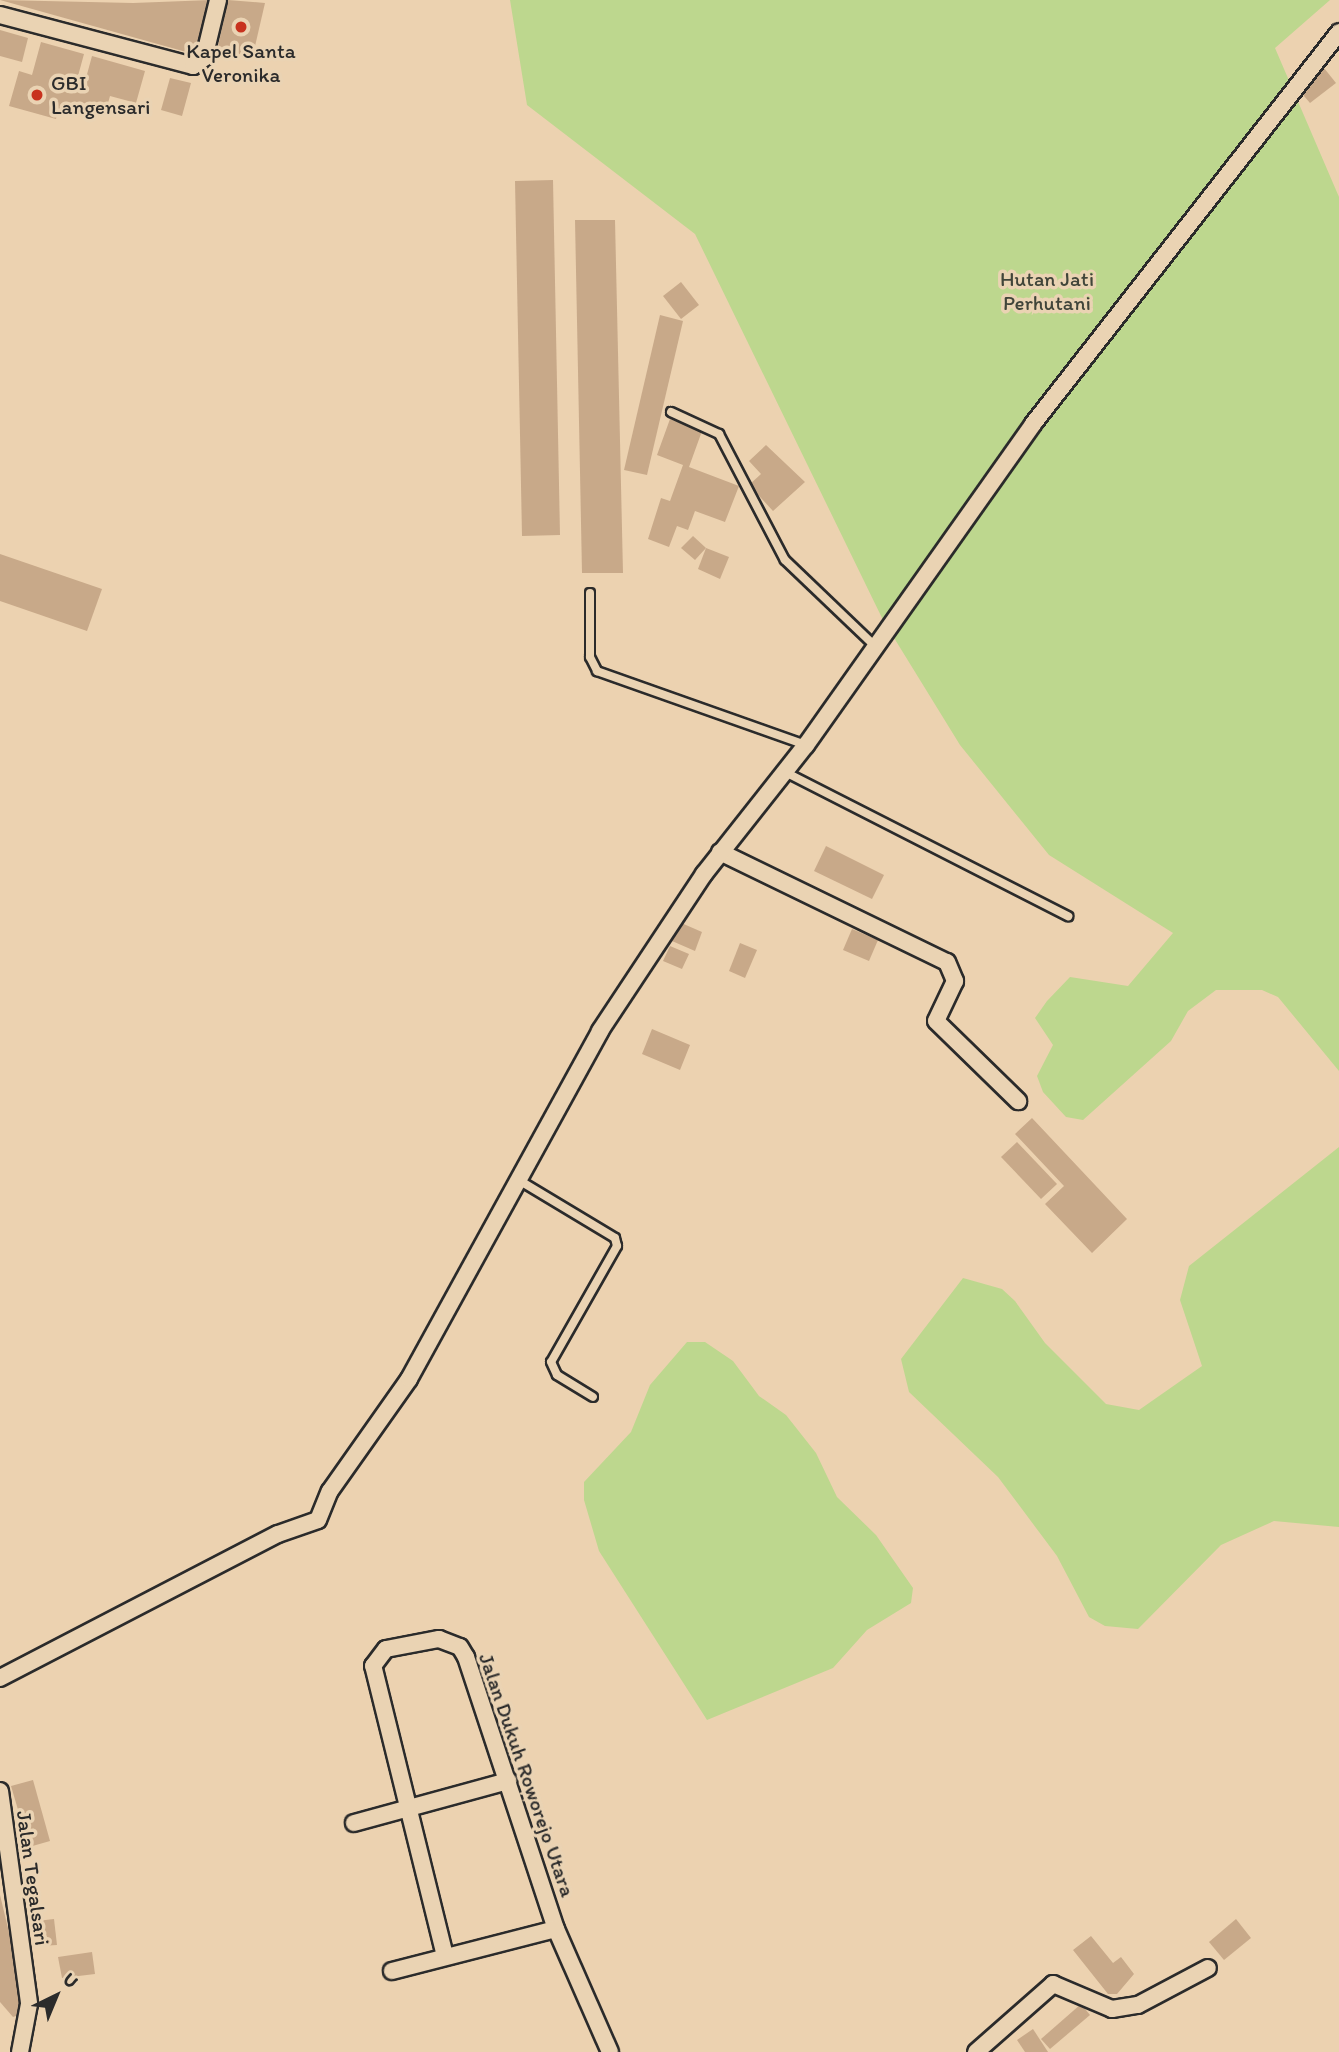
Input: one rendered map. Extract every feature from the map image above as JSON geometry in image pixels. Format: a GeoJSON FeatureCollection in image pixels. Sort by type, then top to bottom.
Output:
{"type":"FeatureCollection","features":[{"type":"Feature","properties":{"kind":"street"},"geometry":{"type":"LineString","coordinates":[[0,15],[194,66],[204,58],[218,0]]}},
{"type":"Feature","properties":{"kind":"street"},"geometry":{"type":"LineString","coordinates":[[0,1678],[278,1534],[313,1525],[409,1379],[514,1178],[600,1031],[720,852],[806,745],[1033,424],[1339,32]]}},
{"type":"Feature","properties":{"kind":"street"},"geometry":{"type":"LineString","coordinates":[[720,852],[947,962],[955,981],[936,1021],[1017,1101]]}},
{"type":"Feature","properties":{"kind":"street","name":"Jalan Dukuh Roworejo Utara"},"geometry":{"type":"LineString","coordinates":[[445,1956],[412,1808],[373,1666],[386,1649],[439,1639],[460,1647],[508,1781],[556,1928],[610,2052]]}},
{"type":"Feature","properties":{"kind":"street"},"geometry":{"type":"LineString","coordinates":[[354,1823],[508,1781]]}},
{"type":"Feature","properties":{"kind":"street","name":"Jalan Tegalsari"},"geometry":{"type":"LineString","coordinates":[[0,1791],[29,2004],[20,2052]]}},
{"type":"Feature","properties":{"kind":"street"},"geometry":{"type":"LineString","coordinates":[[391,1971],[556,1928]]}},
{"type":"Feature","properties":{"kind":"street"},"geometry":{"type":"LineString","coordinates":[[976,2052],[1053,1984],[1112,2009],[1138,2005],[1208,1968]]}},
{"type":"Feature","properties":{"kind":"lane"},"geometry":{"type":"LineString","coordinates":[[671,412],[719,434],[785,560],[876,647]]}},
{"type":"Feature","properties":{"kind":"lane"},"geometry":{"type":"LineString","coordinates":[[590,593],[590,657],[597,671],[806,745]]}},
{"type":"Feature","properties":{"kind":"lane"},"geometry":{"type":"LineString","coordinates":[[785,772],[1068,916]]}},
{"type":"Feature","properties":{"kind":"lane"},"geometry":{"type":"LineString","coordinates":[[514,1178],[615,1238],[617,1246],[551,1362],[557,1376],[593,1397]]}},
{"type":"Feature","properties":{"kind":"green space","name":"Hutan Jati Perhutani"},"geometry":{"type":"Polygon","coordinates":[[[510,0],[1330,0],[1275,48],[1339,197],[1339,1071],[1278,997],[1262,990],[1216,990],[1188,1011],[1171,1041],[1083,1120],[1066,1117],[1043,1092],[1037,1076],[1053,1045],[1035,1018],[1047,1001],[1070,977],[1128,986],[1173,933],[1049,855],[960,745],[883,620],[695,234],[527,105],[510,0]]]}},
{"type":"Feature","properties":{"kind":"green space"},"geometry":{"type":"Polygon","coordinates":[[[1339,1147],[1339,1527],[1274,1521],[1221,1545],[1138,1629],[1105,1626],[1089,1617],[1057,1556],[998,1477],[909,1392],[901,1359],[963,1278],[1002,1289],[1015,1301],[1045,1343],[1106,1404],[1139,1410],[1202,1366],[1180,1300],[1189,1266],[1339,1147]]]}},
{"type":"Feature","properties":{"kind":"green space"},"geometry":{"type":"Polygon","coordinates":[[[687,1342],[705,1342],[733,1361],[759,1396],[786,1415],[816,1453],[837,1497],[876,1535],[913,1588],[911,1603],[867,1630],[833,1668],[707,1720],[599,1551],[584,1500],[584,1482],[631,1432],[650,1385],[687,1342]]]}},
{"type":"Feature","properties":{"kind":"building"},"geometry":{"type":"Polygon","coordinates":[[[0,0],[133,3],[211,0],[197,55],[0,0]]]}},
{"type":"Feature","properties":{"kind":"building","name":"Kapel Santa Veronika"},"geometry":{"type":"Polygon","coordinates":[[[228,0],[265,3],[252,59],[217,51],[228,0]]]}},
{"type":"Feature","properties":{"kind":"building"},"geometry":{"type":"Polygon","coordinates":[[[0,30],[28,38],[22,62],[0,56],[0,30]]]}},
{"type":"Feature","properties":{"kind":"building"},"geometry":{"type":"Polygon","coordinates":[[[41,42],[84,54],[75,87],[83,89],[92,56],[145,71],[136,103],[110,96],[105,114],[87,109],[85,117],[58,110],[56,119],[9,106],[19,71],[32,75],[41,42]]]}},
{"type":"Feature","properties":{"kind":"building"},"geometry":{"type":"Polygon","coordinates":[[[1324,68],[1336,83],[1310,103],[1298,89],[1324,68]]]}},
{"type":"Feature","properties":{"kind":"building"},"geometry":{"type":"Polygon","coordinates":[[[170,78],[191,83],[182,116],[161,110],[170,78]]]}},
{"type":"Feature","properties":{"kind":"building"},"geometry":{"type":"Polygon","coordinates":[[[553,180],[560,535],[522,536],[515,181],[553,180]]]}},
{"type":"Feature","properties":{"kind":"building"},"geometry":{"type":"Polygon","coordinates":[[[575,220],[615,220],[623,573],[582,573],[575,220]]]}},
{"type":"Feature","properties":{"kind":"building"},"geometry":{"type":"Polygon","coordinates":[[[681,282],[699,305],[681,319],[663,296],[681,282]]]}},
{"type":"Feature","properties":{"kind":"building"},"geometry":{"type":"Polygon","coordinates":[[[660,315],[683,321],[647,475],[624,470],[660,315]]]}},
{"type":"Feature","properties":{"kind":"building"},"geometry":{"type":"Polygon","coordinates":[[[670,419],[702,431],[689,467],[739,486],[725,522],[695,511],[688,530],[677,526],[669,547],[648,539],[661,498],[670,501],[683,465],[657,455],[670,419]]]}},
{"type":"Feature","properties":{"kind":"building"},"geometry":{"type":"Polygon","coordinates":[[[766,445],[805,482],[773,511],[749,485],[761,474],[749,461],[766,445]]]}},
{"type":"Feature","properties":{"kind":"building"},"geometry":{"type":"Polygon","coordinates":[[[693,536],[706,548],[695,560],[681,548],[693,536]]]}},
{"type":"Feature","properties":{"kind":"building"},"geometry":{"type":"Polygon","coordinates":[[[706,548],[729,557],[720,579],[698,569],[706,548]]]}},
{"type":"Feature","properties":{"kind":"building"},"geometry":{"type":"Polygon","coordinates":[[[0,554],[102,589],[87,631],[0,601],[0,554]]]}},
{"type":"Feature","properties":{"kind":"building"},"geometry":{"type":"Polygon","coordinates":[[[826,846],[884,875],[872,899],[814,871],[826,846]]]}},
{"type":"Feature","properties":{"kind":"building"},"geometry":{"type":"Polygon","coordinates":[[[679,922],[702,932],[695,951],[672,941],[679,922]]]}},
{"type":"Feature","properties":{"kind":"building"},"geometry":{"type":"Polygon","coordinates":[[[852,929],[878,940],[869,961],[843,950],[852,929]]]}},
{"type":"Feature","properties":{"kind":"building"},"geometry":{"type":"Polygon","coordinates":[[[740,943],[757,950],[745,978],[729,971],[740,943]]]}},
{"type":"Feature","properties":{"kind":"building"},"geometry":{"type":"Polygon","coordinates":[[[670,946],[689,954],[682,969],[663,961],[670,946]]]}},
{"type":"Feature","properties":{"kind":"building"},"geometry":{"type":"Polygon","coordinates":[[[652,1029],[690,1045],[680,1070],[642,1054],[652,1029]]]}},
{"type":"Feature","properties":{"kind":"building"},"geometry":{"type":"Polygon","coordinates":[[[1032,1118],[1127,1219],[1092,1253],[1045,1204],[1064,1186],[1015,1134],[1032,1118]]]}},
{"type":"Feature","properties":{"kind":"building"},"geometry":{"type":"Polygon","coordinates":[[[1017,1142],[1057,1184],[1041,1199],[1001,1157],[1017,1142]]]}},
{"type":"Feature","properties":{"kind":"building"},"geometry":{"type":"Polygon","coordinates":[[[33,1780],[50,1841],[29,1847],[11,1786],[33,1780]]]}},
{"type":"Feature","properties":{"kind":"building"},"geometry":{"type":"Polygon","coordinates":[[[0,1895],[26,2003],[25,2013],[13,2017],[0,2002],[0,1895]]]}},
{"type":"Feature","properties":{"kind":"building"},"geometry":{"type":"Polygon","coordinates":[[[54,1919],[57,1945],[40,1946],[37,1921],[54,1919]]]}},
{"type":"Feature","properties":{"kind":"building"},"geometry":{"type":"Polygon","coordinates":[[[1236,1919],[1251,1938],[1224,1960],[1209,1942],[1236,1919]]]}},
{"type":"Feature","properties":{"kind":"building"},"geometry":{"type":"Polygon","coordinates":[[[1091,1936],[1113,1963],[1121,1957],[1134,1974],[1117,1994],[1108,1994],[1073,1950],[1091,1936]]]}},
{"type":"Feature","properties":{"kind":"building"},"geometry":{"type":"Polygon","coordinates":[[[92,1952],[95,1974],[62,1978],[58,1957],[92,1952]]]}},
{"type":"Feature","properties":{"kind":"building"},"geometry":{"type":"Polygon","coordinates":[[[1081,2004],[1090,2015],[1050,2049],[1041,2039],[1081,2004]]]}},
{"type":"Feature","properties":{"kind":"building"},"geometry":{"type":"Polygon","coordinates":[[[1033,2029],[1048,2052],[1025,2052],[1017,2040],[1033,2029]]]}},
{"type":"Feature","properties":{"kind":"place","name":"Kapel Santa Veronika"},"geometry":{"type":"Point","coordinates":[241,27]}},
{"type":"Feature","properties":{"kind":"place","name":"GBI Langensari"},"geometry":{"type":"Point","coordinates":[37,95]}}]}
